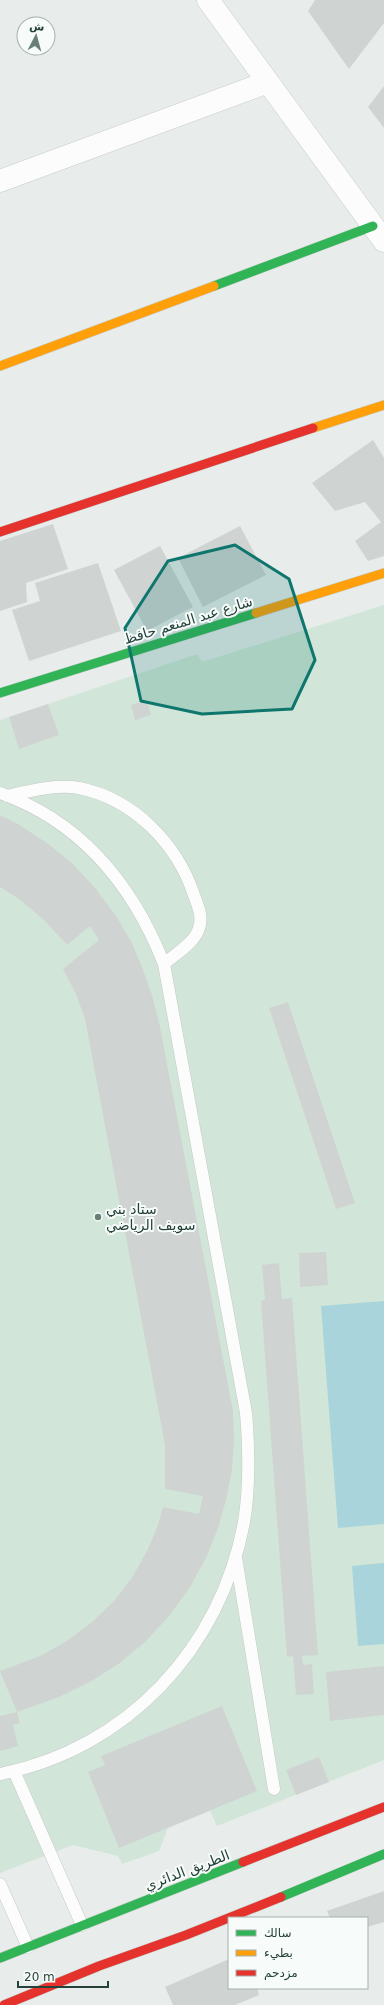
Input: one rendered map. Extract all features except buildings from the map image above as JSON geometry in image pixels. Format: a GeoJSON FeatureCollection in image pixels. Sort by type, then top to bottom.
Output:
{"type":"FeatureCollection","features":[{"type":"Feature","properties":{"kind":"main road"},"geometry":{"type":"LineString","coordinates":[[0,366],[379,234]]}},
{"type":"Feature","properties":{"kind":"main road"},"geometry":{"type":"LineString","coordinates":[[0,532],[384,405]]}},
{"type":"Feature","properties":{"kind":"main road","name":"شارع عبد المنعم حافظ"},"geometry":{"type":"LineString","coordinates":[[0,693],[384,573]]}},
{"type":"Feature","properties":{"kind":"main road","name":"الطريق الدائري"},"geometry":{"type":"LineString","coordinates":[[0,1958],[384,1807]]}},
{"type":"Feature","properties":{"kind":"main road"},"geometry":{"type":"LineString","coordinates":[[231,1917],[384,1854]]}},
{"type":"Feature","properties":{"kind":"main road"},"geometry":{"type":"LineString","coordinates":[[4,2005],[99,1966],[228,1918]]}},
{"type":"Feature","properties":{"kind":"street"},"geometry":{"type":"LineString","coordinates":[[208,0],[379,234]]}},
{"type":"Feature","properties":{"kind":"street"},"geometry":{"type":"LineString","coordinates":[[0,181],[268,82]]}},
{"type":"Feature","properties":{"kind":"lane"},"geometry":{"type":"LineString","coordinates":[[3,795],[33,790],[79,788],[118,803],[153,828],[167,843],[189,880],[200,910],[201,921],[196,936],[164,964]]}},
{"type":"Feature","properties":{"kind":"lane"},"geometry":{"type":"LineString","coordinates":[[0,1774],[49,1760],[81,1746],[112,1728],[146,1701],[167,1681],[190,1653],[209,1623],[224,1591],[236,1556],[244,1522],[248,1486],[249,1450],[246,1413],[164,964],[151,932],[134,902],[114,875],[91,850],[66,829],[38,811],[3,795]]}},
{"type":"Feature","properties":{"kind":"lane"},"geometry":{"type":"LineString","coordinates":[[236,1556],[274,1789]]}},
{"type":"Feature","properties":{"kind":"lane"},"geometry":{"type":"LineString","coordinates":[[14,1771],[82,1925]]}},
{"type":"Feature","properties":{"kind":"lane"},"geometry":{"type":"LineString","coordinates":[[0,1884],[28,1947]]}},
{"type":"Feature","properties":{"kind":"highlighted area"},"geometry":{"type":"Polygon","coordinates":[[[235,545],[289,579],[315,660],[292,709],[202,714],[141,701],[125,628],[168,561],[235,545]]]}},
{"type":"Feature","properties":{"kind":"green space"},"geometry":{"type":"Polygon","coordinates":[[[384,605],[384,1760],[217,1826],[210,1811],[168,1828],[159,1851],[122,1864],[118,1856],[73,1845],[0,1873],[0,720],[197,654],[202,662],[384,605]]]}},
{"type":"Feature","properties":{"kind":"water"},"geometry":{"type":"Polygon","coordinates":[[[384,1301],[384,1524],[338,1528],[321,1306],[384,1301]]]}},
{"type":"Feature","properties":{"kind":"water"},"geometry":{"type":"Polygon","coordinates":[[[384,1563],[384,1644],[358,1646],[352,1566],[384,1563]]]}},
{"type":"Feature","properties":{"kind":"traffic: fast"},"geometry":{"type":"LineString","coordinates":[[214,286],[373,226]]}},
{"type":"Feature","properties":{"kind":"traffic: fast"},"geometry":{"type":"LineString","coordinates":[[0,693],[256,613]]}},
{"type":"Feature","properties":{"kind":"traffic: fast"},"geometry":{"type":"LineString","coordinates":[[281,1897],[384,1854]]}},
{"type":"Feature","properties":{"kind":"traffic: fast"},"geometry":{"type":"LineString","coordinates":[[0,1958],[243,1862]]}},
{"type":"Feature","properties":{"kind":"traffic: slow"},"geometry":{"type":"LineString","coordinates":[[0,366],[214,286]]}},
{"type":"Feature","properties":{"kind":"traffic: slow"},"geometry":{"type":"LineString","coordinates":[[313,428],[384,405]]}},
{"type":"Feature","properties":{"kind":"traffic: slow"},"geometry":{"type":"LineString","coordinates":[[256,613],[384,573]]}},
{"type":"Feature","properties":{"kind":"traffic: jam"},"geometry":{"type":"LineString","coordinates":[[0,532],[313,428]]}},
{"type":"Feature","properties":{"kind":"traffic: jam"},"geometry":{"type":"LineString","coordinates":[[243,1862],[384,1807]]}},
{"type":"Feature","properties":{"kind":"traffic: jam"},"geometry":{"type":"LineString","coordinates":[[231,1917],[281,1897]]}},
{"type":"Feature","properties":{"kind":"traffic: jam"},"geometry":{"type":"LineString","coordinates":[[4,2005],[99,1966],[228,1918]]}},
{"type":"Feature","properties":{"kind":"place","name":"ستاد بني سويف الرياضي"},"geometry":{"type":"Point","coordinates":[98,1217]}}]}
